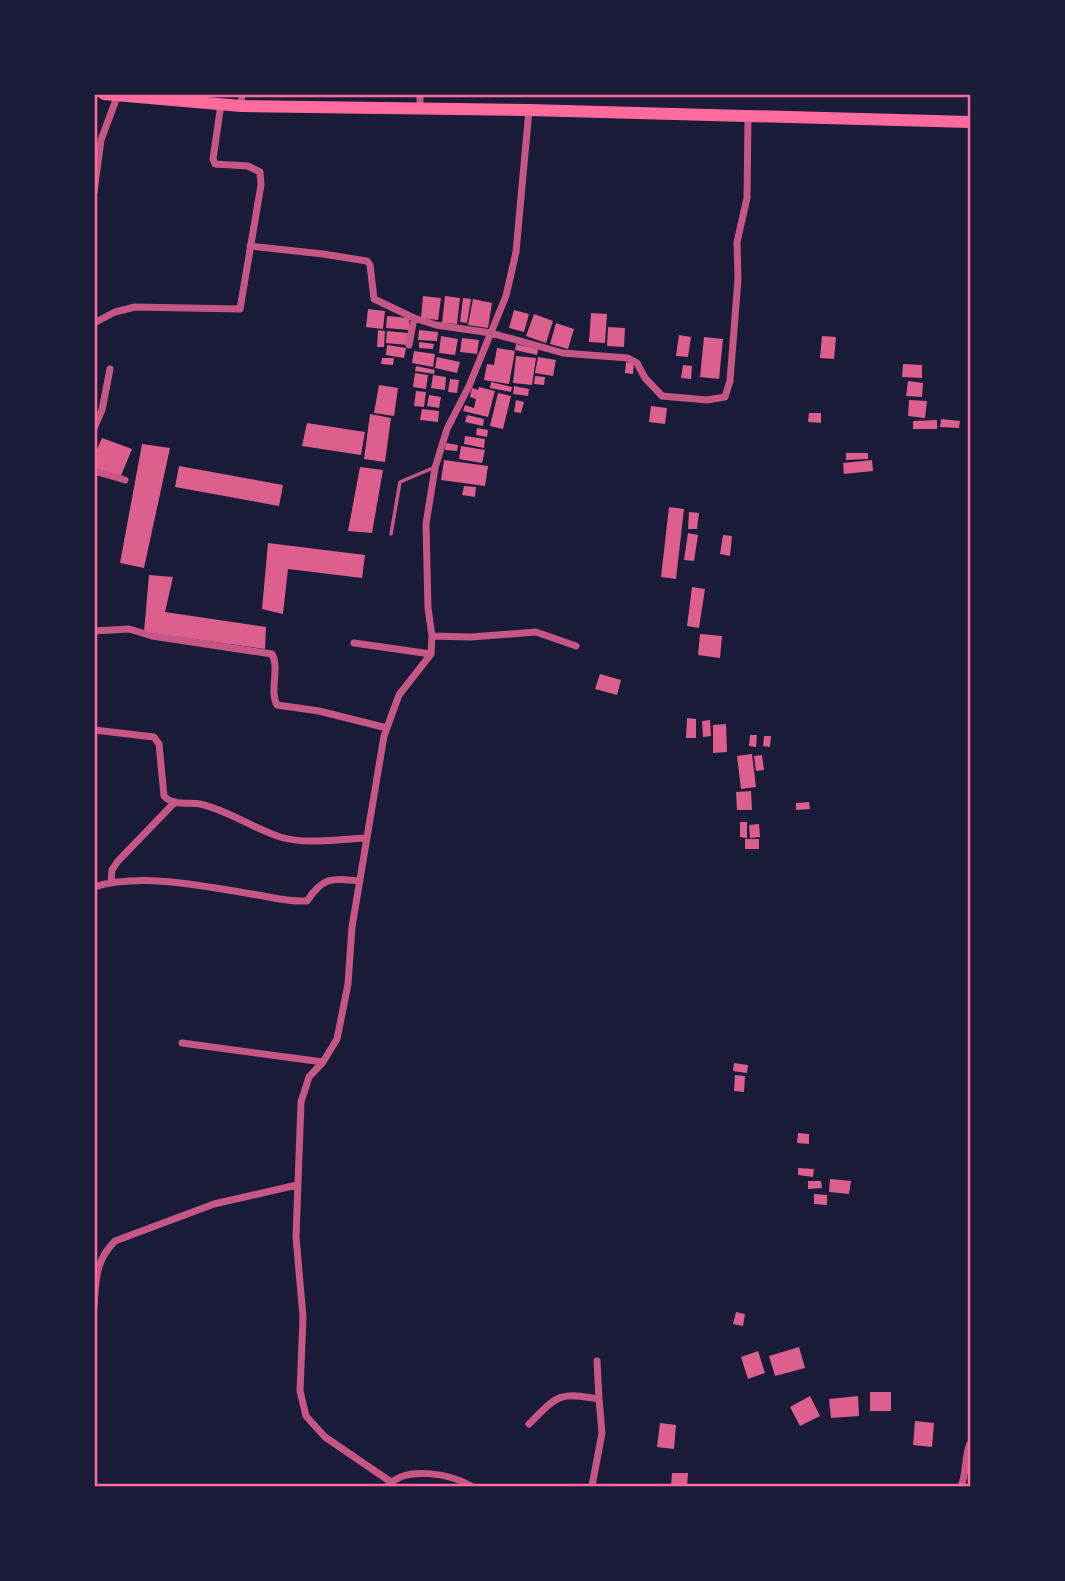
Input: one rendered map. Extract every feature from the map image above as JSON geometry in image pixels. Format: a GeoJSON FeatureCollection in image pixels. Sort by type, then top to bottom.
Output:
{"type":"FeatureCollection","features":[{"type":"Feature","properties":{"kind":"main road"},"geometry":{"type":"LineString","coordinates":[[110,96],[221,104],[241,100],[420,110],[529,110],[971,122]]}},
{"type":"Feature","properties":{"kind":"street"},"geometry":{"type":"LineString","coordinates":[[420,94],[420,110]]}},
{"type":"Feature","properties":{"kind":"street"},"geometry":{"type":"LineString","coordinates":[[94,192],[110,96]]}},
{"type":"Feature","properties":{"kind":"street"},"geometry":{"type":"LineString","coordinates":[[94,323],[116,312],[135,307],[239,310],[261,185],[260,172],[254,167],[215,164],[214,149],[221,104]]}},
{"type":"Feature","properties":{"kind":"street"},"geometry":{"type":"LineString","coordinates":[[471,1486],[437,1473],[412,1474],[390,1485],[325,1437],[306,1416],[300,1391],[303,1317],[296,1237],[297,1185],[301,1101],[309,1077],[323,1062],[337,1039],[340,1026],[348,984],[352,927],[366,838],[387,728],[398,695],[431,654],[426,524],[435,468],[447,429],[506,296],[516,252],[529,110]]}},
{"type":"Feature","properties":{"kind":"street"},"geometry":{"type":"LineString","coordinates":[[250,246],[366,261],[370,265],[374,299],[414,318],[436,325],[491,333],[563,353],[628,358],[637,363],[645,378],[662,396],[707,400],[725,397],[730,381],[738,279],[737,242],[747,198],[748,117]]}},
{"type":"Feature","properties":{"kind":"street"},"geometry":{"type":"LineString","coordinates":[[409,345],[414,318]]}},
{"type":"Feature","properties":{"kind":"street"},"geometry":{"type":"LineString","coordinates":[[94,428],[102,410],[110,369]]}},
{"type":"Feature","properties":{"kind":"street"},"geometry":{"type":"LineString","coordinates":[[95,473],[125,480]]}},
{"type":"Feature","properties":{"kind":"street"},"geometry":{"type":"LineString","coordinates":[[94,631],[129,629],[152,636],[272,654],[275,667],[274,700],[277,705],[319,711],[387,728]]}},
{"type":"Feature","properties":{"kind":"street"},"geometry":{"type":"LineString","coordinates":[[432,636],[471,637],[536,632],[576,646]]}},
{"type":"Feature","properties":{"kind":"street"},"geometry":{"type":"LineString","coordinates":[[354,643],[431,654]]}},
{"type":"Feature","properties":{"kind":"street"},"geometry":{"type":"LineString","coordinates":[[94,730],[154,737],[159,744],[164,796],[170,802],[209,807],[279,836],[299,841],[366,838]]}},
{"type":"Feature","properties":{"kind":"street"},"geometry":{"type":"LineString","coordinates":[[111,882],[118,861],[175,802]]}},
{"type":"Feature","properties":{"kind":"street"},"geometry":{"type":"LineString","coordinates":[[94,887],[111,882],[147,881],[307,901],[320,884],[329,880],[360,881]]}},
{"type":"Feature","properties":{"kind":"street"},"geometry":{"type":"LineString","coordinates":[[182,1043],[323,1062]]}},
{"type":"Feature","properties":{"kind":"street"},"geometry":{"type":"LineString","coordinates":[[94,1307],[98,1266],[115,1241],[214,1204],[297,1185]]}},
{"type":"Feature","properties":{"kind":"street"},"geometry":{"type":"LineString","coordinates":[[592,1486],[602,1433],[597,1361]]}},
{"type":"Feature","properties":{"kind":"street"},"geometry":{"type":"LineString","coordinates":[[529,1424],[552,1401],[561,1396],[571,1394],[599,1399]]}},
{"type":"Feature","properties":{"kind":"street"},"geometry":{"type":"LineString","coordinates":[[961,1486],[971,1444]]}},
{"type":"Feature","properties":{"kind":"lane"},"geometry":{"type":"LineString","coordinates":[[391,534],[400,482],[435,468]]}},
{"type":"Feature","properties":{"kind":"building"},"geometry":{"type":"Polygon","coordinates":[[[423,296],[441,298],[438,320],[421,318],[423,296]]]}},
{"type":"Feature","properties":{"kind":"building"},"geometry":{"type":"Polygon","coordinates":[[[445,296],[460,298],[457,324],[442,323],[445,296]]]}},
{"type":"Feature","properties":{"kind":"building"},"geometry":{"type":"Polygon","coordinates":[[[463,298],[471,299],[467,323],[460,322],[463,298]]]}},
{"type":"Feature","properties":{"kind":"building"},"geometry":{"type":"Polygon","coordinates":[[[473,299],[492,303],[488,328],[468,325],[473,299]]]}},
{"type":"Feature","properties":{"kind":"building"},"geometry":{"type":"Polygon","coordinates":[[[368,309],[385,311],[383,329],[366,327],[368,309]]]}},
{"type":"Feature","properties":{"kind":"building"},"geometry":{"type":"Polygon","coordinates":[[[514,310],[529,314],[524,332],[509,328],[514,310]]]}},
{"type":"Feature","properties":{"kind":"building"},"geometry":{"type":"Polygon","coordinates":[[[591,313],[607,314],[605,343],[589,342],[591,313]]]}},
{"type":"Feature","properties":{"kind":"building"},"geometry":{"type":"Polygon","coordinates":[[[534,314],[553,321],[546,343],[526,336],[534,314]]]}},
{"type":"Feature","properties":{"kind":"building"},"geometry":{"type":"Polygon","coordinates":[[[387,316],[409,318],[409,330],[386,328],[387,316]]]}},
{"type":"Feature","properties":{"kind":"building"},"geometry":{"type":"Polygon","coordinates":[[[556,323],[574,329],[568,349],[550,344],[556,323]]]}},
{"type":"Feature","properties":{"kind":"building"},"geometry":{"type":"Polygon","coordinates":[[[608,327],[625,328],[624,347],[607,346],[608,327]]]}},
{"type":"Feature","properties":{"kind":"building"},"geometry":{"type":"Polygon","coordinates":[[[378,330],[385,331],[384,347],[377,347],[378,330]]]}},
{"type":"Feature","properties":{"kind":"building"},"geometry":{"type":"Polygon","coordinates":[[[419,330],[438,332],[437,341],[418,340],[419,330]]]}},
{"type":"Feature","properties":{"kind":"building"},"geometry":{"type":"Polygon","coordinates":[[[387,331],[408,333],[407,345],[386,343],[387,331]]]}},
{"type":"Feature","properties":{"kind":"building"},"geometry":{"type":"Polygon","coordinates":[[[679,335],[691,337],[688,357],[676,356],[679,335]]]}},
{"type":"Feature","properties":{"kind":"building"},"geometry":{"type":"Polygon","coordinates":[[[441,336],[458,339],[455,355],[439,353],[441,336]]]}},
{"type":"Feature","properties":{"kind":"building"},"geometry":{"type":"Polygon","coordinates":[[[822,336],[836,337],[834,359],[820,358],[822,336]]]}},
{"type":"Feature","properties":{"kind":"building"},"geometry":{"type":"Polygon","coordinates":[[[704,337],[723,339],[719,379],[700,377],[704,337]]]}},
{"type":"Feature","properties":{"kind":"building"},"geometry":{"type":"Polygon","coordinates":[[[462,338],[479,340],[477,354],[460,352],[462,338]]]}},
{"type":"Feature","properties":{"kind":"building"},"geometry":{"type":"Polygon","coordinates":[[[419,342],[434,344],[433,349],[419,348],[419,342]]]}},
{"type":"Feature","properties":{"kind":"building"},"geometry":{"type":"Polygon","coordinates":[[[516,344],[538,349],[537,355],[515,350],[516,344]]]}},
{"type":"Feature","properties":{"kind":"building"},"geometry":{"type":"Polygon","coordinates":[[[387,345],[406,348],[404,358],[386,355],[387,345]]]}},
{"type":"Feature","properties":{"kind":"building"},"geometry":{"type":"Polygon","coordinates":[[[497,348],[515,351],[509,384],[484,380],[487,364],[494,365],[497,348]]]}},
{"type":"Feature","properties":{"kind":"building"},"geometry":{"type":"Polygon","coordinates":[[[414,351],[435,354],[433,367],[412,363],[414,351]]]}},
{"type":"Feature","properties":{"kind":"building"},"geometry":{"type":"Polygon","coordinates":[[[516,356],[536,358],[532,385],[513,383],[516,356]]]}},
{"type":"Feature","properties":{"kind":"building"},"geometry":{"type":"Polygon","coordinates":[[[437,357],[460,362],[457,373],[435,368],[437,357]]]}},
{"type":"Feature","properties":{"kind":"building"},"geometry":{"type":"Polygon","coordinates":[[[538,357],[556,360],[553,376],[535,373],[538,357]]]}},
{"type":"Feature","properties":{"kind":"building"},"geometry":{"type":"Polygon","coordinates":[[[382,358],[394,358],[393,365],[381,364],[382,358]]]}},
{"type":"Feature","properties":{"kind":"building"},"geometry":{"type":"Polygon","coordinates":[[[626,362],[634,363],[633,374],[625,373],[626,362]]]}},
{"type":"Feature","properties":{"kind":"building"},"geometry":{"type":"Polygon","coordinates":[[[903,364],[922,365],[922,378],[902,377],[903,364]]]}},
{"type":"Feature","properties":{"kind":"building"},"geometry":{"type":"Polygon","coordinates":[[[683,365],[692,366],[691,379],[681,378],[683,365]]]}},
{"type":"Feature","properties":{"kind":"building"},"geometry":{"type":"Polygon","coordinates":[[[416,366],[435,370],[434,374],[415,371],[416,366]]]}},
{"type":"Feature","properties":{"kind":"building"},"geometry":{"type":"Polygon","coordinates":[[[415,373],[428,375],[426,389],[413,387],[415,373]]]}},
{"type":"Feature","properties":{"kind":"building"},"geometry":{"type":"Polygon","coordinates":[[[433,375],[446,377],[445,390],[431,388],[433,375]]]}},
{"type":"Feature","properties":{"kind":"building"},"geometry":{"type":"Polygon","coordinates":[[[535,376],[545,377],[544,385],[534,384],[535,376]]]}},
{"type":"Feature","properties":{"kind":"building"},"geometry":{"type":"Polygon","coordinates":[[[450,379],[459,380],[457,393],[448,392],[450,379]]]}},
{"type":"Feature","properties":{"kind":"building"},"geometry":{"type":"Polygon","coordinates":[[[908,381],[923,383],[922,397],[906,396],[908,381]]]}},
{"type":"Feature","properties":{"kind":"building"},"geometry":{"type":"Polygon","coordinates":[[[491,382],[512,387],[511,392],[490,388],[491,382]]]}},
{"type":"Feature","properties":{"kind":"building"},"geometry":{"type":"Polygon","coordinates":[[[379,385],[398,388],[394,416],[374,413],[379,385]]]}},
{"type":"Feature","properties":{"kind":"building"},"geometry":{"type":"Polygon","coordinates":[[[514,386],[529,389],[528,396],[513,394],[514,386]]]}},
{"type":"Feature","properties":{"kind":"building"},"geometry":{"type":"Polygon","coordinates":[[[479,387],[495,391],[488,417],[463,411],[465,405],[474,408],[476,399],[470,397],[472,388],[478,390],[479,387]]]}},
{"type":"Feature","properties":{"kind":"building"},"geometry":{"type":"Polygon","coordinates":[[[416,391],[426,392],[424,407],[414,406],[416,391]]]}},
{"type":"Feature","properties":{"kind":"building"},"geometry":{"type":"Polygon","coordinates":[[[498,393],[511,396],[503,429],[490,426],[498,393]]]}},
{"type":"Feature","properties":{"kind":"building"},"geometry":{"type":"Polygon","coordinates":[[[429,395],[441,397],[439,408],[427,406],[429,395]]]}},
{"type":"Feature","properties":{"kind":"building"},"geometry":{"type":"Polygon","coordinates":[[[516,400],[524,402],[521,413],[514,412],[516,400]]]}},
{"type":"Feature","properties":{"kind":"building"},"geometry":{"type":"Polygon","coordinates":[[[909,400],[927,401],[925,418],[908,416],[909,400]]]}},
{"type":"Feature","properties":{"kind":"building"},"geometry":{"type":"Polygon","coordinates":[[[651,406],[667,408],[665,424],[649,422],[651,406]]]}},
{"type":"Feature","properties":{"kind":"building"},"geometry":{"type":"Polygon","coordinates":[[[422,409],[439,411],[438,422],[420,420],[422,409]]]}},
{"type":"Feature","properties":{"kind":"building"},"geometry":{"type":"Polygon","coordinates":[[[809,413],[821,413],[821,423],[808,422],[809,413]]]}},
{"type":"Feature","properties":{"kind":"building"},"geometry":{"type":"Polygon","coordinates":[[[370,414],[391,418],[385,462],[364,459],[370,414]]]}},
{"type":"Feature","properties":{"kind":"building"},"geometry":{"type":"Polygon","coordinates":[[[467,415],[484,419],[483,426],[465,422],[467,415]]]}},
{"type":"Feature","properties":{"kind":"building"},"geometry":{"type":"Polygon","coordinates":[[[941,419],[960,421],[959,428],[940,427],[941,419]]]}},
{"type":"Feature","properties":{"kind":"building"},"geometry":{"type":"Polygon","coordinates":[[[937,420],[937,429],[913,429],[913,421],[937,420]]]}},
{"type":"Feature","properties":{"kind":"building"},"geometry":{"type":"Polygon","coordinates":[[[307,423],[365,432],[361,455],[302,446],[307,423]]]}},
{"type":"Feature","properties":{"kind":"building"},"geometry":{"type":"Polygon","coordinates":[[[477,428],[488,430],[487,437],[476,435],[477,428]]]}},
{"type":"Feature","properties":{"kind":"building"},"geometry":{"type":"Polygon","coordinates":[[[465,436],[485,439],[484,448],[464,444],[465,436]]]}},
{"type":"Feature","properties":{"kind":"building"},"geometry":{"type":"Polygon","coordinates":[[[102,438],[132,449],[120,478],[94,468],[94,456],[102,438]]]}},
{"type":"Feature","properties":{"kind":"building"},"geometry":{"type":"Polygon","coordinates":[[[446,443],[458,445],[457,451],[445,450],[446,443]]]}},
{"type":"Feature","properties":{"kind":"building"},"geometry":{"type":"Polygon","coordinates":[[[142,444],[170,448],[144,568],[120,563],[142,444]]]}},
{"type":"Feature","properties":{"kind":"building"},"geometry":{"type":"Polygon","coordinates":[[[461,446],[485,450],[482,463],[459,459],[461,446]]]}},
{"type":"Feature","properties":{"kind":"building"},"geometry":{"type":"Polygon","coordinates":[[[846,453],[868,453],[868,459],[846,460],[846,453]]]}},
{"type":"Feature","properties":{"kind":"building"},"geometry":{"type":"Polygon","coordinates":[[[444,460],[488,466],[485,486],[441,480],[444,460]]]}},
{"type":"Feature","properties":{"kind":"building"},"geometry":{"type":"Polygon","coordinates":[[[872,460],[873,471],[844,474],[843,463],[872,460]]]}},
{"type":"Feature","properties":{"kind":"building"},"geometry":{"type":"Polygon","coordinates":[[[179,466],[283,485],[279,506],[175,487],[179,466]]]}},
{"type":"Feature","properties":{"kind":"building"},"geometry":{"type":"Polygon","coordinates":[[[360,467],[383,470],[372,533],[348,531],[360,467]]]}},
{"type":"Feature","properties":{"kind":"building"},"geometry":{"type":"Polygon","coordinates":[[[464,486],[476,487],[475,497],[462,495],[464,486]]]}},
{"type":"Feature","properties":{"kind":"building"},"geometry":{"type":"Polygon","coordinates":[[[669,507],[684,509],[676,579],[661,577],[669,507]]]}},
{"type":"Feature","properties":{"kind":"building"},"geometry":{"type":"Polygon","coordinates":[[[689,512],[699,513],[697,529],[688,529],[689,512]]]}},
{"type":"Feature","properties":{"kind":"building"},"geometry":{"type":"Polygon","coordinates":[[[688,533],[698,535],[694,561],[684,560],[688,533]]]}},
{"type":"Feature","properties":{"kind":"building"},"geometry":{"type":"Polygon","coordinates":[[[723,535],[732,536],[730,556],[720,554],[723,535]]]}},
{"type":"Feature","properties":{"kind":"building"},"geometry":{"type":"Polygon","coordinates":[[[268,543],[365,555],[362,578],[288,569],[283,614],[262,609],[268,543]]]}},
{"type":"Feature","properties":{"kind":"building"},"geometry":{"type":"Polygon","coordinates":[[[149,575],[173,577],[165,612],[266,627],[265,649],[144,632],[149,575]]]}},
{"type":"Feature","properties":{"kind":"building"},"geometry":{"type":"Polygon","coordinates":[[[692,587],[705,589],[699,628],[687,626],[692,587]]]}},
{"type":"Feature","properties":{"kind":"building"},"geometry":{"type":"Polygon","coordinates":[[[700,634],[722,636],[720,658],[698,655],[700,634]]]}},
{"type":"Feature","properties":{"kind":"building"},"geometry":{"type":"Polygon","coordinates":[[[600,674],[621,680],[617,695],[595,689],[600,674]]]}},
{"type":"Feature","properties":{"kind":"building"},"geometry":{"type":"Polygon","coordinates":[[[687,718],[696,719],[696,738],[686,738],[687,718]]]}},
{"type":"Feature","properties":{"kind":"building"},"geometry":{"type":"Polygon","coordinates":[[[710,720],[711,736],[703,737],[702,721],[710,720]]]}},
{"type":"Feature","properties":{"kind":"building"},"geometry":{"type":"Polygon","coordinates":[[[726,724],[727,752],[713,753],[713,725],[726,724]]]}},
{"type":"Feature","properties":{"kind":"building"},"geometry":{"type":"Polygon","coordinates":[[[750,735],[757,735],[756,747],[749,746],[750,735]]]}},
{"type":"Feature","properties":{"kind":"building"},"geometry":{"type":"Polygon","coordinates":[[[764,736],[771,736],[770,747],[763,746],[764,736]]]}},
{"type":"Feature","properties":{"kind":"building"},"geometry":{"type":"Polygon","coordinates":[[[752,754],[756,787],[741,789],[737,756],[752,754]]]}},
{"type":"Feature","properties":{"kind":"building"},"geometry":{"type":"Polygon","coordinates":[[[762,755],[764,770],[756,771],[754,756],[762,755]]]}},
{"type":"Feature","properties":{"kind":"building"},"geometry":{"type":"Polygon","coordinates":[[[751,791],[752,810],[737,810],[736,792],[751,791]]]}},
{"type":"Feature","properties":{"kind":"building"},"geometry":{"type":"Polygon","coordinates":[[[809,802],[810,809],[796,810],[796,803],[809,802]]]}},
{"type":"Feature","properties":{"kind":"building"},"geometry":{"type":"Polygon","coordinates":[[[740,822],[747,822],[747,838],[740,837],[740,822]]]}},
{"type":"Feature","properties":{"kind":"building"},"geometry":{"type":"Polygon","coordinates":[[[759,824],[760,837],[750,838],[749,825],[759,824]]]}},
{"type":"Feature","properties":{"kind":"building"},"geometry":{"type":"Polygon","coordinates":[[[745,839],[759,839],[759,849],[745,849],[745,839]]]}},
{"type":"Feature","properties":{"kind":"building"},"geometry":{"type":"Polygon","coordinates":[[[734,1063],[748,1065],[747,1073],[733,1071],[734,1063]]]}},
{"type":"Feature","properties":{"kind":"building"},"geometry":{"type":"Polygon","coordinates":[[[735,1075],[745,1076],[744,1092],[734,1091],[735,1075]]]}},
{"type":"Feature","properties":{"kind":"building"},"geometry":{"type":"Polygon","coordinates":[[[798,1133],[809,1134],[809,1144],[797,1143],[798,1133]]]}},
{"type":"Feature","properties":{"kind":"building"},"geometry":{"type":"Polygon","coordinates":[[[798,1168],[814,1169],[813,1177],[798,1175],[798,1168]]]}},
{"type":"Feature","properties":{"kind":"building"},"geometry":{"type":"Polygon","coordinates":[[[830,1179],[851,1181],[849,1194],[829,1192],[830,1179]]]}},
{"type":"Feature","properties":{"kind":"building"},"geometry":{"type":"Polygon","coordinates":[[[808,1181],[821,1181],[822,1188],[808,1189],[808,1181]]]}},
{"type":"Feature","properties":{"kind":"building"},"geometry":{"type":"Polygon","coordinates":[[[814,1194],[827,1195],[827,1205],[814,1204],[814,1194]]]}},
{"type":"Feature","properties":{"kind":"building"},"geometry":{"type":"Polygon","coordinates":[[[736,1312],[745,1314],[743,1326],[733,1324],[736,1312]]]}},
{"type":"Feature","properties":{"kind":"building"},"geometry":{"type":"Polygon","coordinates":[[[799,1347],[805,1368],[775,1376],[769,1356],[799,1347]]]}},
{"type":"Feature","properties":{"kind":"building"},"geometry":{"type":"Polygon","coordinates":[[[758,1351],[765,1373],[748,1379],[741,1357],[758,1351]]]}},
{"type":"Feature","properties":{"kind":"building"},"geometry":{"type":"Polygon","coordinates":[[[870,1392],[891,1392],[891,1411],[870,1411],[870,1392]]]}},
{"type":"Feature","properties":{"kind":"building"},"geometry":{"type":"Polygon","coordinates":[[[810,1396],[820,1416],[800,1426],[790,1407],[810,1396]]]}},
{"type":"Feature","properties":{"kind":"building"},"geometry":{"type":"Polygon","coordinates":[[[858,1396],[859,1416],[831,1418],[829,1399],[858,1396]]]}},
{"type":"Feature","properties":{"kind":"building"},"geometry":{"type":"Polygon","coordinates":[[[915,1421],[934,1423],[932,1447],[913,1445],[915,1421]]]}},
{"type":"Feature","properties":{"kind":"building"},"geometry":{"type":"Polygon","coordinates":[[[660,1423],[676,1425],[674,1449],[657,1447],[660,1423]]]}},
{"type":"Feature","properties":{"kind":"building"},"geometry":{"type":"Polygon","coordinates":[[[672,1473],[688,1473],[687,1486],[671,1486],[672,1473]]]}}]}
